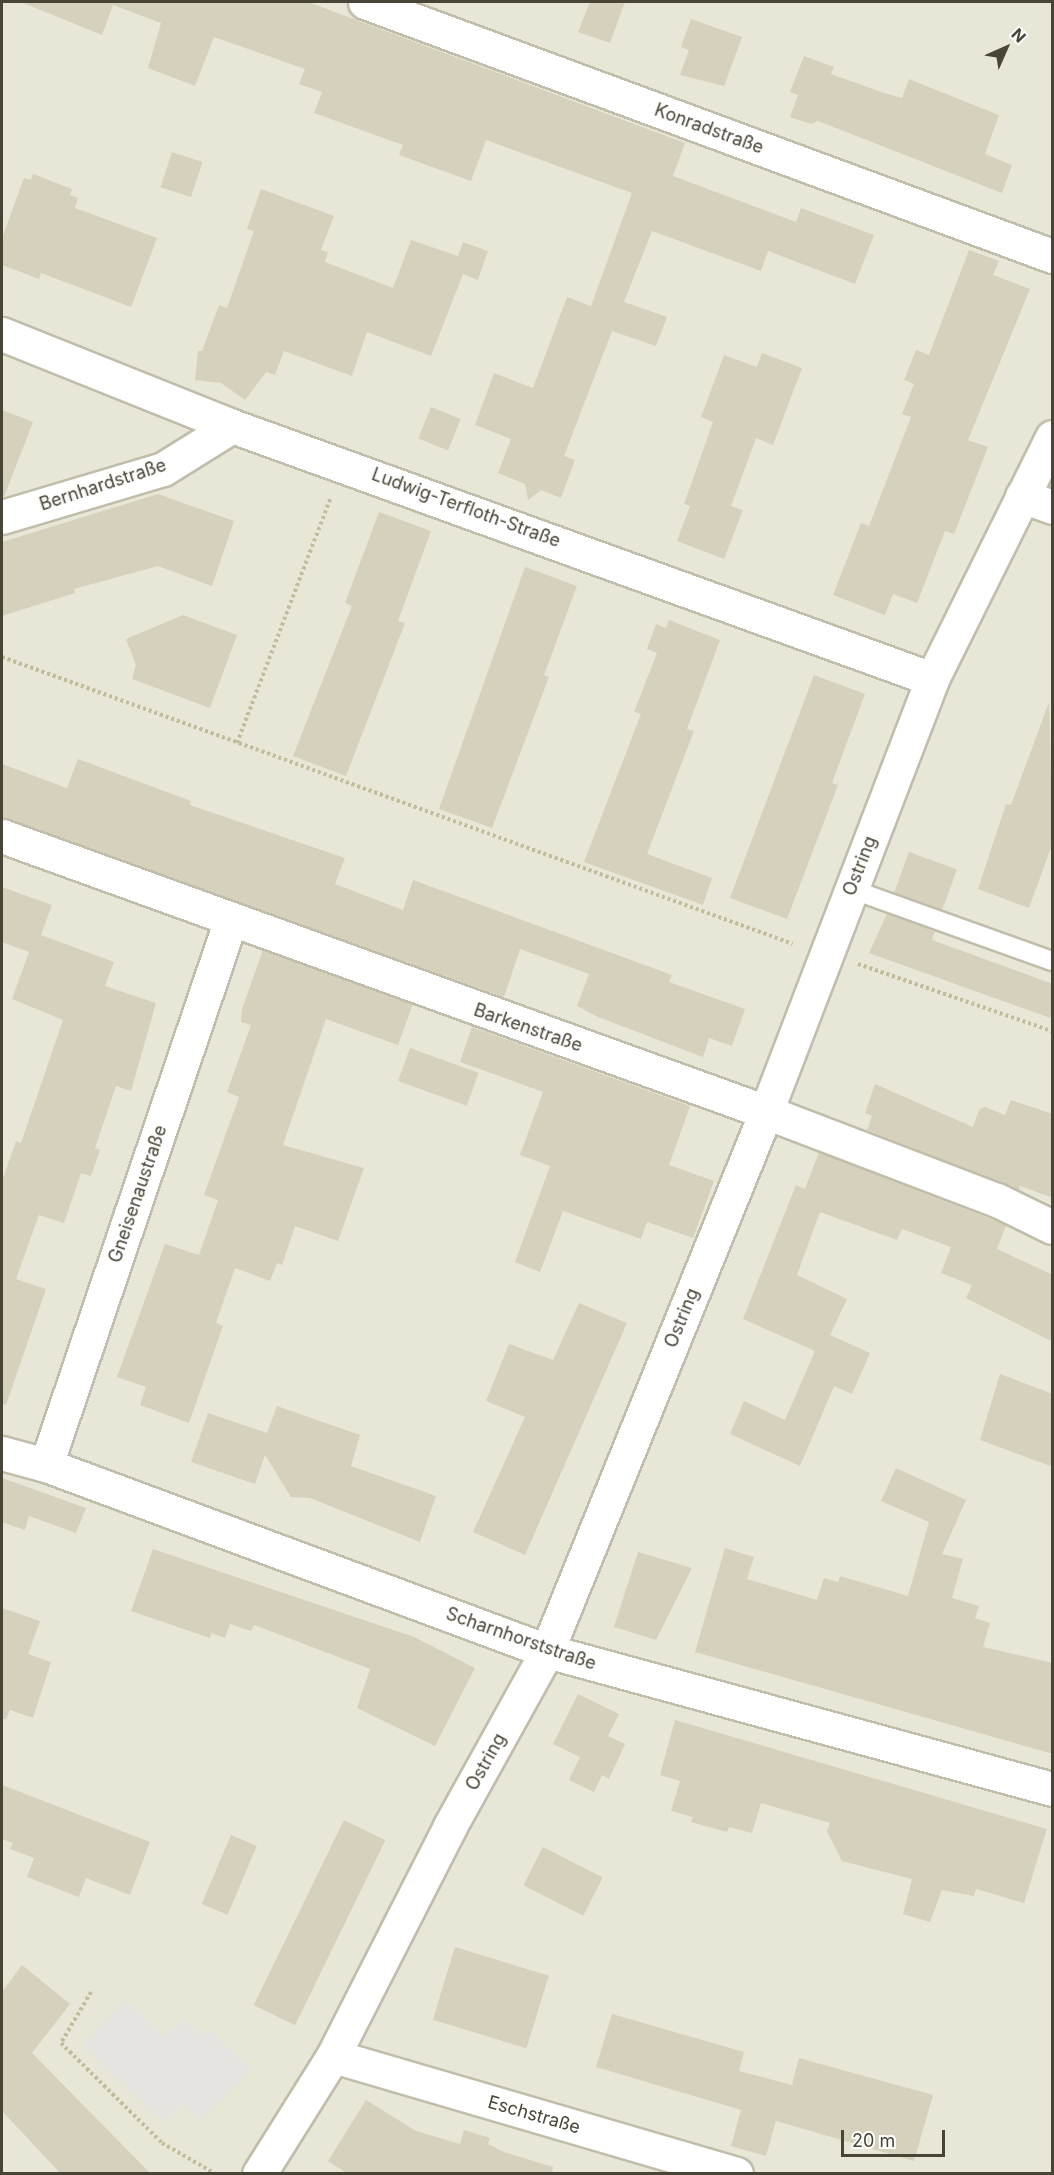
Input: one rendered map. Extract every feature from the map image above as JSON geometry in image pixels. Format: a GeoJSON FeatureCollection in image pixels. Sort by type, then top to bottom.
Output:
{"type":"FeatureCollection","features":[{"type":"Feature","properties":{"kind":"street","name":"Konradstraße"},"geometry":{"type":"LineString","coordinates":[[365,2],[1053,256]]}},
{"type":"Feature","properties":{"kind":"street","name":"Ludwig-Terfloth-Straße"},"geometry":{"type":"LineString","coordinates":[[2,334],[232,426],[342,463],[932,679]]}},
{"type":"Feature","properties":{"kind":"street","name":"Bernhardstraße"},"geometry":{"type":"LineString","coordinates":[[2,517],[163,469],[232,426]]}},
{"type":"Feature","properties":{"kind":"street","name":"Ostring"},"geometry":{"type":"LineString","coordinates":[[260,2174],[333,2056],[450,1826],[547,1652],[766,1112],[932,679],[1053,437]]}},
{"type":"Feature","properties":{"kind":"street"},"geometry":{"type":"LineString","coordinates":[[1022,496],[1053,507]]}},
{"type":"Feature","properties":{"kind":"street","name":"Barkenstraße"},"geometry":{"type":"LineString","coordinates":[[2,837],[230,922],[766,1112],[997,1200],[1053,1227]]}},
{"type":"Feature","properties":{"kind":"street","name":"Gneisenaustraße"},"geometry":{"type":"LineString","coordinates":[[46,1465],[230,922]]}},
{"type":"Feature","properties":{"kind":"street","name":"Scharnhorststraße"},"geometry":{"type":"LineString","coordinates":[[2,1453],[46,1465],[547,1652],[1053,1790]]}},
{"type":"Feature","properties":{"kind":"street","name":"Eschstraße"},"geometry":{"type":"LineString","coordinates":[[333,2056],[736,2174]]}},
{"type":"Feature","properties":{"kind":"lane"},"geometry":{"type":"LineString","coordinates":[[851,889],[1053,961]]}},
{"type":"Feature","properties":{"kind":"path"},"geometry":{"type":"LineString","coordinates":[[237,743],[342,463]]}},
{"type":"Feature","properties":{"kind":"path"},"geometry":{"type":"LineString","coordinates":[[2,657],[826,955],[1053,1031]]}},
{"type":"Feature","properties":{"kind":"path"},"geometry":{"type":"LineString","coordinates":[[91,1992],[62,2043],[162,2143],[216,2174]]}},
{"type":"Feature","properties":{"kind":"shaded area"},"geometry":{"type":"Polygon","coordinates":[[[2,2],[1052,2],[1052,2173],[2,2173],[2,2]]]}},
{"type":"Feature","properties":{"kind":"shaded area"},"geometry":{"type":"Polygon","coordinates":[[[126,2000],[164,2037],[184,2018],[202,2036],[209,2029],[251,2069],[201,2120],[183,2103],[164,2123],[83,2045],[126,2000]]]}},
{"type":"Feature","properties":{"kind":"building"},"geometry":{"type":"Polygon","coordinates":[[[21,2],[308,2],[685,143],[673,176],[796,222],[801,208],[874,235],[855,284],[768,251],[761,271],[652,231],[624,302],[667,317],[656,346],[612,331],[564,456],[575,460],[561,498],[541,490],[528,500],[525,484],[498,473],[511,439],[475,425],[494,373],[533,388],[567,297],[591,306],[632,193],[486,140],[471,181],[399,155],[403,145],[314,113],[322,92],[299,84],[305,69],[214,37],[195,86],[148,68],[161,23],[113,5],[102,35],[21,2]]]}},
{"type":"Feature","properties":{"kind":"building"},"geometry":{"type":"Polygon","coordinates":[[[590,2],[625,2],[610,43],[578,32],[590,2]]]}},
{"type":"Feature","properties":{"kind":"building"},"geometry":{"type":"Polygon","coordinates":[[[691,19],[742,37],[724,86],[680,75],[689,50],[681,47],[691,19]]]}},
{"type":"Feature","properties":{"kind":"building"},"geometry":{"type":"Polygon","coordinates":[[[804,56],[834,67],[831,74],[884,93],[902,98],[909,79],[999,115],[985,154],[1012,165],[1002,193],[818,121],[811,124],[790,117],[798,95],[790,92],[804,56]]]}},
{"type":"Feature","properties":{"kind":"building"},"geometry":{"type":"Polygon","coordinates":[[[172,152],[202,162],[191,197],[161,187],[172,152]]]}},
{"type":"Feature","properties":{"kind":"building"},"geometry":{"type":"Polygon","coordinates":[[[33,174],[72,189],[70,195],[78,198],[75,208],[157,238],[131,307],[41,273],[39,279],[2,265],[2,238],[24,178],[31,180],[33,174]]]}},
{"type":"Feature","properties":{"kind":"building"},"geometry":{"type":"Polygon","coordinates":[[[261,189],[334,216],[321,250],[328,252],[325,262],[393,288],[411,240],[458,256],[463,242],[488,251],[478,280],[463,274],[431,356],[367,332],[352,376],[284,351],[275,375],[266,372],[245,400],[221,383],[195,380],[198,351],[202,351],[219,305],[227,308],[254,231],[247,229],[261,189]]]}},
{"type":"Feature","properties":{"kind":"building"},"geometry":{"type":"Polygon","coordinates":[[[969,250],[999,261],[993,275],[1030,289],[968,440],[988,447],[954,534],[945,531],[917,603],[893,594],[885,615],[833,595],[861,523],[869,526],[911,417],[902,414],[914,384],[904,380],[916,350],[929,355],[969,250]]]}},
{"type":"Feature","properties":{"kind":"building"},"geometry":{"type":"Polygon","coordinates":[[[762,353],[802,368],[773,445],[756,438],[731,506],[743,510],[724,559],[677,541],[690,506],[684,504],[713,422],[701,417],[724,355],[757,367],[762,353]]]}},
{"type":"Feature","properties":{"kind":"building"},"geometry":{"type":"Polygon","coordinates":[[[431,407],[461,419],[448,451],[418,439],[431,407]]]}},
{"type":"Feature","properties":{"kind":"building"},"geometry":{"type":"Polygon","coordinates":[[[2,410],[33,422],[4,497],[2,496],[2,410]]]}},
{"type":"Feature","properties":{"kind":"building"},"geometry":{"type":"Polygon","coordinates":[[[158,494],[234,521],[212,586],[158,566],[74,589],[75,593],[2,616],[2,542],[158,494]]]}},
{"type":"Feature","properties":{"kind":"building"},"geometry":{"type":"Polygon","coordinates":[[[379,512],[431,531],[398,621],[405,623],[346,776],[293,756],[352,606],[345,603],[379,512]]]}},
{"type":"Feature","properties":{"kind":"building"},"geometry":{"type":"Polygon","coordinates":[[[525,567],[577,586],[544,675],[549,677],[492,828],[439,809],[525,567]]]}},
{"type":"Feature","properties":{"kind":"building"},"geometry":{"type":"Polygon","coordinates":[[[183,615],[237,635],[210,708],[132,679],[136,665],[126,639],[183,615]]]}},
{"type":"Feature","properties":{"kind":"building"},"geometry":{"type":"Polygon","coordinates":[[[669,620],[720,640],[687,729],[694,731],[647,854],[712,878],[703,905],[584,862],[641,714],[634,712],[657,653],[647,649],[656,624],[666,628],[669,620]]]}},
{"type":"Feature","properties":{"kind":"building"},"geometry":{"type":"Polygon","coordinates":[[[814,675],[865,694],[832,783],[838,785],[787,919],[730,898],[814,675]]]}},
{"type":"Feature","properties":{"kind":"building"},"geometry":{"type":"Polygon","coordinates":[[[1049,702],[1053,842],[1029,908],[978,889],[1006,804],[1011,805],[1049,702]]]}},
{"type":"Feature","properties":{"kind":"building"},"geometry":{"type":"Polygon","coordinates":[[[78,759],[191,801],[190,805],[345,858],[335,884],[403,910],[413,880],[672,975],[669,982],[745,1009],[732,1046],[709,1038],[703,1057],[598,1017],[577,1006],[589,974],[520,949],[504,997],[2,818],[2,764],[67,788],[78,759]]]}},
{"type":"Feature","properties":{"kind":"building"},"geometry":{"type":"Polygon","coordinates":[[[909,852],[957,869],[942,910],[894,892],[909,852]]]}},
{"type":"Feature","properties":{"kind":"building"},"geometry":{"type":"Polygon","coordinates":[[[2,887],[52,905],[41,935],[114,962],[105,986],[156,1003],[131,1091],[116,1086],[95,1148],[100,1150],[91,1176],[81,1173],[64,1223],[39,1215],[16,1279],[46,1289],[6,1405],[2,1404],[2,1181],[16,1141],[21,1143],[63,1020],[12,999],[29,952],[2,942],[2,887]]]}},
{"type":"Feature","properties":{"kind":"building"},"geometry":{"type":"Polygon","coordinates":[[[887,914],[935,931],[932,940],[1053,984],[1053,1019],[869,953],[887,914]]]}},
{"type":"Feature","properties":{"kind":"building"},"geometry":{"type":"Polygon","coordinates":[[[263,950],[413,1004],[398,1045],[326,1019],[283,1145],[364,1168],[338,1241],[295,1226],[282,1265],[277,1263],[270,1281],[235,1268],[216,1323],[223,1326],[189,1423],[140,1405],[146,1387],[117,1377],[165,1244],[199,1255],[218,1200],[204,1195],[239,1097],[227,1092],[251,1025],[241,1022],[242,1009],[263,950]]]}},
{"type":"Feature","properties":{"kind":"building"},"geometry":{"type":"Polygon","coordinates":[[[472,1027],[690,1106],[669,1165],[714,1181],[693,1238],[647,1222],[641,1239],[563,1211],[540,1272],[515,1262],[550,1166],[520,1155],[543,1092],[460,1062],[472,1027]]]}},
{"type":"Feature","properties":{"kind":"building"},"geometry":{"type":"Polygon","coordinates":[[[410,1048],[479,1073],[467,1106],[398,1081],[410,1048]]]}},
{"type":"Feature","properties":{"kind":"building"},"geometry":{"type":"Polygon","coordinates":[[[875,1084],[973,1127],[979,1110],[985,1107],[1005,1115],[1011,1100],[1053,1114],[1053,1198],[1020,1186],[1019,1190],[867,1130],[872,1116],[865,1113],[875,1084]]]}},
{"type":"Feature","properties":{"kind":"building"},"geometry":{"type":"Polygon","coordinates":[[[819,1152],[1006,1225],[997,1249],[1053,1275],[1053,1342],[966,1298],[972,1285],[941,1273],[951,1247],[902,1229],[897,1240],[820,1212],[797,1275],[847,1299],[830,1335],[870,1353],[852,1394],[834,1386],[800,1466],[730,1434],[744,1401],[785,1420],[815,1351],[743,1319],[796,1185],[805,1189],[819,1152]]]}},
{"type":"Feature","properties":{"kind":"building"},"geometry":{"type":"Polygon","coordinates":[[[579,1303],[627,1323],[525,1555],[473,1532],[525,1417],[486,1401],[509,1344],[553,1360],[579,1303]]]}},
{"type":"Feature","properties":{"kind":"building"},"geometry":{"type":"Polygon","coordinates":[[[1000,1374],[1053,1394],[1053,1467],[980,1440],[1000,1374]]]}},
{"type":"Feature","properties":{"kind":"building"},"geometry":{"type":"Polygon","coordinates":[[[277,1406],[360,1435],[351,1466],[436,1496],[420,1542],[310,1498],[291,1497],[265,1455],[255,1484],[191,1462],[208,1413],[267,1433],[277,1406]]]}},
{"type":"Feature","properties":{"kind":"building"},"geometry":{"type":"Polygon","coordinates":[[[896,1468],[966,1500],[942,1554],[963,1559],[952,1598],[979,1606],[975,1618],[990,1623],[983,1647],[1053,1663],[1053,1754],[695,1652],[725,1548],[754,1557],[747,1579],[817,1600],[824,1578],[838,1582],[840,1576],[908,1596],[929,1522],[881,1501],[896,1468]]]}},
{"type":"Feature","properties":{"kind":"building"},"geometry":{"type":"Polygon","coordinates":[[[2,1478],[86,1508],[76,1533],[29,1516],[25,1530],[2,1522],[2,1478]]]}},
{"type":"Feature","properties":{"kind":"building"},"geometry":{"type":"Polygon","coordinates":[[[153,1549],[414,1637],[475,1668],[435,1746],[357,1708],[370,1669],[254,1625],[251,1631],[230,1624],[225,1638],[211,1633],[210,1638],[131,1611],[153,1549]]]}},
{"type":"Feature","properties":{"kind":"building"},"geometry":{"type":"Polygon","coordinates":[[[638,1552],[692,1568],[656,1640],[614,1627],[638,1552]]]}},
{"type":"Feature","properties":{"kind":"building"},"geometry":{"type":"Polygon","coordinates":[[[2,1608],[40,1621],[28,1654],[51,1662],[33,1718],[10,1710],[6,1719],[2,1719],[2,1608]]]}},
{"type":"Feature","properties":{"kind":"building"},"geometry":{"type":"Polygon","coordinates":[[[578,1694],[619,1714],[608,1736],[625,1744],[609,1779],[602,1775],[594,1792],[569,1780],[580,1757],[553,1744],[578,1694]]]}},
{"type":"Feature","properties":{"kind":"building"},"geometry":{"type":"Polygon","coordinates":[[[675,1720],[1047,1829],[1024,1903],[976,1889],[974,1896],[942,1890],[930,1922],[903,1914],[912,1879],[842,1861],[827,1832],[830,1823],[761,1803],[752,1833],[729,1827],[727,1832],[691,1822],[693,1817],[671,1811],[680,1781],[660,1775],[675,1720]]]}},
{"type":"Feature","properties":{"kind":"building"},"geometry":{"type":"Polygon","coordinates":[[[2,1785],[150,1842],[130,1895],[86,1878],[79,1897],[27,1877],[34,1858],[10,1849],[13,1843],[2,1839],[2,1785]]]}},
{"type":"Feature","properties":{"kind":"building"},"geometry":{"type":"Polygon","coordinates":[[[344,1820],[385,1840],[295,2025],[254,2005],[344,1820]]]}},
{"type":"Feature","properties":{"kind":"building"},"geometry":{"type":"Polygon","coordinates":[[[231,1835],[257,1846],[227,1915],[202,1904],[231,1835]]]}},
{"type":"Feature","properties":{"kind":"building"},"geometry":{"type":"Polygon","coordinates":[[[543,1847],[603,1877],[583,1916],[523,1885],[543,1847]]]}},
{"type":"Feature","properties":{"kind":"building"},"geometry":{"type":"Polygon","coordinates":[[[455,1947],[549,1976],[526,2048],[433,2020],[455,1947]]]}},
{"type":"Feature","properties":{"kind":"building"},"geometry":{"type":"Polygon","coordinates":[[[22,1965],[70,2004],[32,2053],[151,2174],[61,2174],[2,2111],[2,1992],[22,1965]]]}},
{"type":"Feature","properties":{"kind":"building"},"geometry":{"type":"Polygon","coordinates":[[[612,2014],[744,2052],[739,2071],[792,2085],[799,2058],[933,2095],[914,2161],[776,2121],[766,2156],[731,2146],[741,2110],[596,2067],[612,2014]]]}},
{"type":"Feature","properties":{"kind":"building"},"geometry":{"type":"Polygon","coordinates":[[[366,2100],[416,2131],[460,2144],[464,2130],[490,2138],[488,2144],[504,2152],[553,2167],[552,2174],[348,2174],[328,2161],[366,2100]]]}}]}
